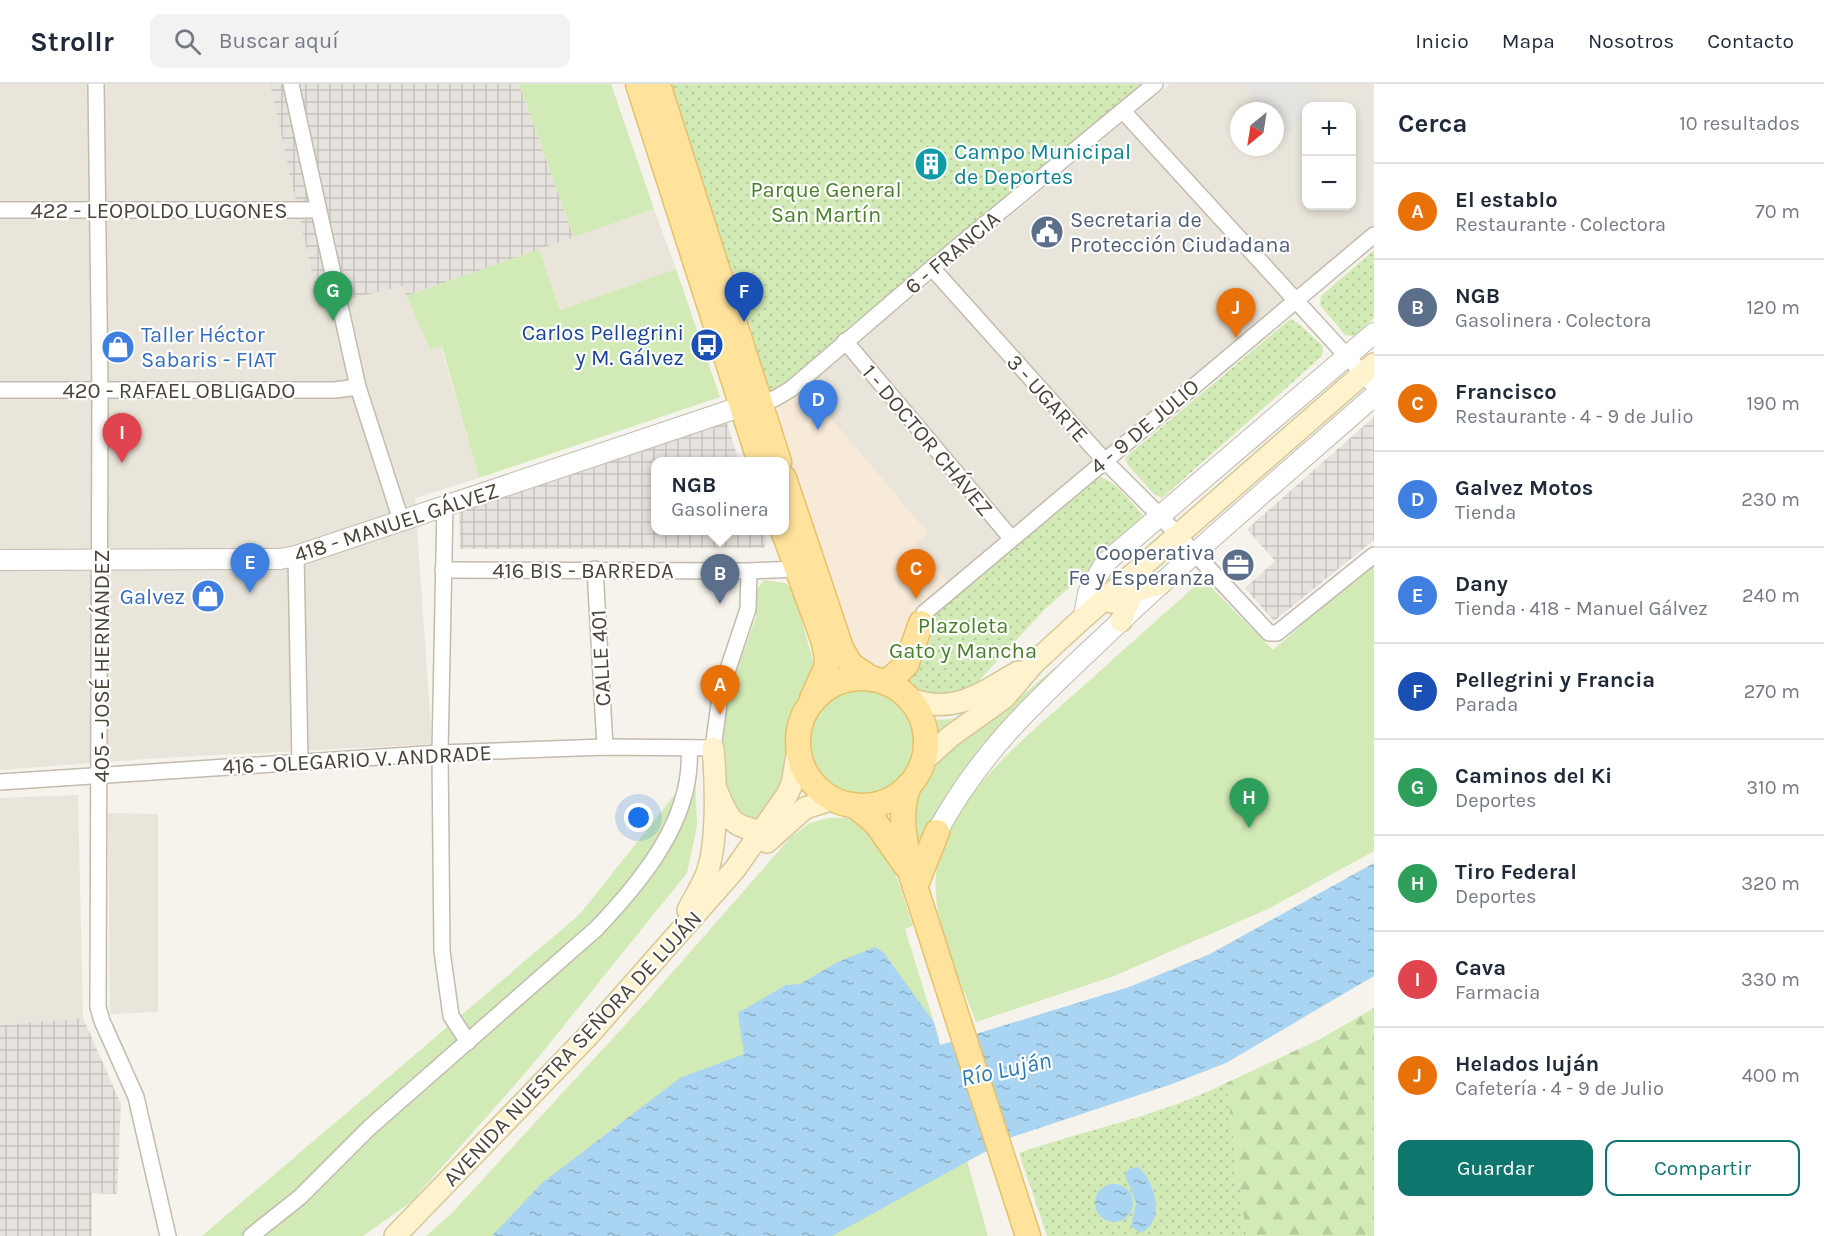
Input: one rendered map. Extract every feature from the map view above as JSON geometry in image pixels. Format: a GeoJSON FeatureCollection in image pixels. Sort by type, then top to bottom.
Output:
{"type":"FeatureCollection","features":[{"type":"Feature","properties":{"kind":"main road"},"geometry":{"type":"LineString","coordinates":[[638,84],[751,403],[777,457]]}},
{"type":"Feature","properties":{"kind":"main road"},"geometry":{"type":"LineString","coordinates":[[658,84],[751,403],[759,457]]}},
{"type":"Feature","properties":{"kind":"main road"},"geometry":{"type":"LineString","coordinates":[[922,762],[951,736],[1004,698],[1034,663],[1084,617],[1178,535],[1370,375]]}},
{"type":"Feature","properties":{"kind":"main road"},"geometry":{"type":"LineString","coordinates":[[789,493],[841,648],[851,664],[908,698],[933,706],[944,706],[977,696],[1034,663]]}},
{"type":"Feature","properties":{"kind":"main road"},"geometry":{"type":"LineString","coordinates":[[784,535],[795,569],[823,639],[827,658],[826,668],[800,726],[798,750],[810,778],[876,823],[913,881]]}},
{"type":"Feature","properties":{"kind":"main road"},"geometry":{"type":"LineString","coordinates":[[1121,621],[1131,592],[1146,564]]}},
{"type":"Feature","properties":{"kind":"main road"},"geometry":{"type":"LineString","coordinates":[[1084,617],[1131,592],[1160,584]]}},
{"type":"Feature","properties":{"kind":"main road"},"geometry":{"type":"LineString","coordinates":[[810,704],[824,690],[842,681],[878,681],[906,665],[921,623]]}},
{"type":"Feature","properties":{"kind":"main road"},"geometry":{"type":"LineString","coordinates":[[908,698],[924,725],[926,747],[922,762],[909,785],[902,804],[901,824],[913,881],[1026,1230]]}},
{"type":"Feature","properties":{"kind":"main road"},"geometry":{"type":"LineString","coordinates":[[654,960],[688,909],[708,871],[717,789],[713,748]]}},
{"type":"Feature","properties":{"kind":"main road","name":"AVENIDA NUESTRA SEÑORA DE LUJÁN"},"geometry":{"type":"LineString","coordinates":[[735,869],[773,817],[792,784],[798,750]]}},
{"type":"Feature","properties":{"kind":"main road"},"geometry":{"type":"LineString","coordinates":[[843,802],[878,804],[900,793],[909,785]]}},
{"type":"Feature","properties":{"kind":"main road"},"geometry":{"type":"LineString","coordinates":[[717,789],[733,822],[745,829],[761,831]]}},
{"type":"Feature","properties":{"kind":"main road","name":"AVENIDA NUESTRA SEÑORA DE LUJÁN"},"geometry":{"type":"LineString","coordinates":[[398,1232],[570,1055],[735,869],[805,808],[843,802]]}},
{"type":"Feature","properties":{"kind":"main road"},"geometry":{"type":"LineString","coordinates":[[913,881],[937,832]]}},
{"type":"Feature","properties":{"kind":"street","name":"405 - JOSÉ HERNÁNDEZ"},"geometry":{"type":"LineString","coordinates":[[96,84],[101,777],[98,1007],[136,1096],[168,1236]]}},
{"type":"Feature","properties":{"kind":"street"},"geometry":{"type":"LineString","coordinates":[[291,84],[358,387],[401,520]]}},
{"type":"Feature","properties":{"kind":"street","name":"6 - FRANCIA"},"geometry":{"type":"LineString","coordinates":[[751,403],[774,399],[791,389],[932,268],[1155,84]]}},
{"type":"Feature","properties":{"kind":"street"},"geometry":{"type":"LineString","coordinates":[[1123,111],[1295,301],[1347,356],[1370,375]]}},
{"type":"Feature","properties":{"kind":"street","name":"422 - LEOPOLDO LUGONES"},"geometry":{"type":"LineString","coordinates":[[0,210],[318,210]]}},
{"type":"Feature","properties":{"kind":"street","name":"4 - 9 DE JULIO"},"geometry":{"type":"LineString","coordinates":[[921,623],[924,613],[1011,538],[1374,236]]}},
{"type":"Feature","properties":{"kind":"street","name":"3 - UGARTE"},"geometry":{"type":"LineString","coordinates":[[932,268],[1104,460],[1161,517],[1266,631],[1271,634],[1277,633],[1374,555]]}},
{"type":"Feature","properties":{"kind":"street"},"geometry":{"type":"LineString","coordinates":[[1084,617],[1088,593],[1105,563],[1374,333]]}},
{"type":"Feature","properties":{"kind":"street","name":"1 - DOCTOR CHÁVEZ"},"geometry":{"type":"LineString","coordinates":[[845,342],[1011,538]]}},
{"type":"Feature","properties":{"kind":"street","name":"420 - RAFAEL OBLIGADO"},"geometry":{"type":"LineString","coordinates":[[0,390],[335,390],[358,387]]}},
{"type":"Feature","properties":{"kind":"street"},"geometry":{"type":"LineString","coordinates":[[937,832],[956,797],[1014,722],[1160,584],[1374,396]]}},
{"type":"Feature","properties":{"kind":"street","name":"418 - MANUEL GÁLVEZ"},"geometry":{"type":"LineString","coordinates":[[0,560],[280,559],[296,556],[751,403]]}},
{"type":"Feature","properties":{"kind":"street"},"geometry":{"type":"LineString","coordinates":[[445,505],[440,753],[445,985],[451,1016],[468,1042]]}},
{"type":"Feature","properties":{"kind":"street"},"geometry":{"type":"LineString","coordinates":[[296,556],[300,761]]}},
{"type":"Feature","properties":{"kind":"street","name":"CALLE 401"},"geometry":{"type":"LineString","coordinates":[[595,569],[605,747]]}},
{"type":"Feature","properties":{"kind":"street","name":"416 BIS - BARREDA"},"geometry":{"type":"LineString","coordinates":[[443,570],[749,571],[795,569]]}},
{"type":"Feature","properties":{"kind":"street"},"geometry":{"type":"LineString","coordinates":[[713,748],[721,690],[748,609],[749,571]]}},
{"type":"Feature","properties":{"kind":"street","name":"416 - OLEGARIO V. ANDRADE"},"geometry":{"type":"LineString","coordinates":[[0,782],[440,753],[605,747],[713,748]]}},
{"type":"Feature","properties":{"kind":"street"},"geometry":{"type":"LineString","coordinates":[[251,1236],[300,1197],[369,1128],[596,929],[622,901],[646,870],[684,798],[690,765],[688,748]]}},
{"type":"Feature","properties":{"kind":"shaded area"},"geometry":{"type":"Polygon","coordinates":[[[0,84],[270,84],[319,306],[403,285],[430,350],[441,347],[479,478],[415,498],[432,744],[160,758],[0,770],[0,84]]]}},
{"type":"Feature","properties":{"kind":"shaded area"},"geometry":{"type":"Polygon","coordinates":[[[270,84],[519,84],[574,237],[407,296],[403,286],[319,306],[270,84]]]}},
{"type":"Feature","properties":{"kind":"shaded area"},"geometry":{"type":"Polygon","coordinates":[[[1170,84],[1374,84],[1374,227],[915,610],[910,628],[780,407],[1170,84]]]}},
{"type":"Feature","properties":{"kind":"shaded area"},"geometry":{"type":"Polygon","coordinates":[[[1243,84],[1306,84],[1322,102],[1302,102],[1302,121],[1286,135],[1284,132],[1284,102],[1258,102],[1243,84]]]}},
{"type":"Feature","properties":{"kind":"shaded area"},"geometry":{"type":"Polygon","coordinates":[[[654,209],[676,269],[560,310],[539,249],[654,209]]]}},
{"type":"Feature","properties":{"kind":"shaded area"},"geometry":{"type":"Polygon","coordinates":[[[805,387],[928,533],[916,544],[948,582],[915,610],[902,656],[882,671],[875,671],[854,660],[789,473],[789,457],[783,457],[773,427],[775,414],[780,407],[805,387]]]}},
{"type":"Feature","properties":{"kind":"shaded area"},"geometry":{"type":"Polygon","coordinates":[[[1374,417],[1374,540],[1274,621],[1245,588],[1275,561],[1247,529],[1374,417]]]}},
{"type":"Feature","properties":{"kind":"shaded area"},"geometry":{"type":"Polygon","coordinates":[[[726,420],[738,457],[651,457],[651,535],[764,535],[767,543],[764,548],[460,549],[459,510],[726,420]]]}},
{"type":"Feature","properties":{"kind":"shaded area"},"geometry":{"type":"Polygon","coordinates":[[[78,795],[83,1018],[0,1025],[0,798],[78,795]]]}},
{"type":"Feature","properties":{"kind":"shaded area"},"geometry":{"type":"Polygon","coordinates":[[[108,813],[158,814],[158,1012],[110,1014],[108,813]]]}},
{"type":"Feature","properties":{"kind":"shaded area"},"geometry":{"type":"Polygon","coordinates":[[[83,1018],[121,1104],[117,1194],[92,1193],[92,1236],[0,1236],[0,1025],[83,1018]]]}},
{"type":"Feature","properties":{"kind":"green space"},"geometry":{"type":"Polygon","coordinates":[[[519,84],[611,84],[654,209],[574,237],[519,84]]]}},
{"type":"Feature","properties":{"kind":"green space","name":"Parque General San Martín"},"geometry":{"type":"Polygon","coordinates":[[[664,84],[1149,84],[780,393],[769,397],[758,365],[748,318],[664,84]]]}},
{"type":"Feature","properties":{"kind":"green space"},"geometry":{"type":"Polygon","coordinates":[[[539,249],[560,310],[676,269],[720,397],[479,478],[442,347],[430,350],[407,296],[539,249]]]}},
{"type":"Feature","properties":{"kind":"green space"},"geometry":{"type":"Polygon","coordinates":[[[1374,250],[1374,318],[1354,336],[1345,335],[1320,305],[1321,296],[1374,250]]]}},
{"type":"Feature","properties":{"kind":"green space"},"geometry":{"type":"Polygon","coordinates":[[[1290,319],[1298,323],[1323,346],[1322,356],[1162,498],[1154,494],[1127,464],[1125,458],[1290,319]]]}},
{"type":"Feature","properties":{"kind":"green space","name":"Plazoleta Gato y Mancha"},"geometry":{"type":"Polygon","coordinates":[[[1095,476],[1109,481],[1122,491],[1144,516],[1141,523],[1043,611],[965,696],[911,693],[895,682],[931,613],[1095,476]]]}},
{"type":"Feature","properties":{"kind":"green space"},"geometry":{"type":"Polygon","coordinates":[[[1374,562],[1374,851],[1270,908],[1114,976],[976,1022],[942,930],[936,893],[936,874],[942,846],[955,819],[973,792],[1019,743],[1203,579],[1273,650],[1374,562]]]}},
{"type":"Feature","properties":{"kind":"green space"},"geometry":{"type":"Polygon","coordinates":[[[764,580],[785,583],[793,590],[813,661],[809,687],[789,726],[787,778],[759,822],[732,816],[726,806],[722,746],[725,716],[736,672],[756,617],[756,591],[764,580]]]}},
{"type":"Feature","properties":{"kind":"green space"},"geometry":{"type":"Polygon","coordinates":[[[1118,617],[1027,699],[975,757],[952,789],[932,824],[915,863],[909,801],[936,761],[948,748],[1000,714],[1118,617]]]}},
{"type":"Feature","properties":{"kind":"green space"},"geometry":{"type":"Polygon","coordinates":[[[859,688],[881,692],[899,704],[911,722],[915,744],[911,766],[899,784],[881,796],[859,800],[837,796],[819,784],[807,766],[803,744],[807,722],[819,704],[837,692],[859,688]]]}},
{"type":"Feature","properties":{"kind":"green space"},"geometry":{"type":"Polygon","coordinates":[[[990,695],[931,736],[928,720],[953,719],[990,695]]]}},
{"type":"Feature","properties":{"kind":"green space"},"geometry":{"type":"Polygon","coordinates":[[[695,769],[697,826],[687,873],[528,1070],[411,1202],[363,1236],[202,1236],[580,914],[695,769]]]}},
{"type":"Feature","properties":{"kind":"green space"},"geometry":{"type":"Polygon","coordinates":[[[828,818],[849,818],[865,826],[884,850],[892,865],[913,926],[905,929],[939,1039],[872,1050],[602,1236],[426,1236],[451,1214],[649,999],[791,837],[810,823],[828,818]]]}},
{"type":"Feature","properties":{"kind":"green space"},"geometry":{"type":"Polygon","coordinates":[[[1374,1008],[1374,1236],[1246,1236],[1226,1083],[1320,1039],[1374,1008]]]}},
{"type":"Feature","properties":{"kind":"green space"},"geometry":{"type":"Polygon","coordinates":[[[1226,1083],[1246,1236],[1047,1236],[1019,1153],[1150,1113],[1226,1083]]]}},
{"type":"Feature","properties":{"kind":"green space"},"geometry":{"type":"Polygon","coordinates":[[[958,1128],[988,1236],[720,1236],[958,1128]]]}},
{"type":"Feature","properties":{"kind":"water","name":"Río Luján"},"geometry":{"type":"Polygon","coordinates":[[[1374,863],[1374,976],[1226,1063],[1172,1084],[1012,1137],[832,1236],[492,1236],[542,1183],[680,1078],[744,1054],[738,1013],[786,985],[800,984],[838,962],[875,947],[883,952],[934,1022],[940,1045],[1129,987],[1210,954],[1374,863]]]}},
{"type":"Feature","properties":{"kind":"water"},"geometry":{"type":"Polygon","coordinates":[[[1138,1167],[1149,1181],[1156,1201],[1153,1220],[1148,1228],[1140,1233],[1131,1226],[1136,1203],[1125,1175],[1129,1169],[1138,1167]]]}},
{"type":"Feature","properties":{"kind":"water"},"geometry":{"type":"Polygon","coordinates":[[[1114,1184],[1127,1190],[1133,1203],[1127,1216],[1114,1222],[1101,1216],[1095,1203],[1101,1190],[1114,1184]]]}},
{"type":"Feature","properties":{"kind":"place","name":"Campo Municipal de Deportes"},"geometry":{"type":"Point","coordinates":[931,164]}},
{"type":"Feature","properties":{"kind":"place","name":"Secretaria de Protección Ciudadana"},"geometry":{"type":"Point","coordinates":[1047,232]}},
{"type":"Feature","properties":{"kind":"place","name":"Caminos del Ki"},"geometry":{"type":"Point","coordinates":[333,321]}},
{"type":"Feature","properties":{"kind":"place","name":"Pellegrini y Francia"},"geometry":{"type":"Point","coordinates":[744,322]}},
{"type":"Feature","properties":{"kind":"place","name":"Helados luján"},"geometry":{"type":"Point","coordinates":[1236,338]}},
{"type":"Feature","properties":{"kind":"place","name":"Carlos Pellegrini y M. Gálvez"},"geometry":{"type":"Point","coordinates":[707,345]}},
{"type":"Feature","properties":{"kind":"place","name":"Taller Héctor Sabaris - FIAT"},"geometry":{"type":"Point","coordinates":[118,347]}},
{"type":"Feature","properties":{"kind":"place","name":"Galvez Motos"},"geometry":{"type":"Point","coordinates":[818,430]}},
{"type":"Feature","properties":{"kind":"place","name":"Cava"},"geometry":{"type":"Point","coordinates":[122,463]}},
{"type":"Feature","properties":{"kind":"place","name":"Cooperativa Fe y Esperanza"},"geometry":{"type":"Point","coordinates":[1238,565]}},
{"type":"Feature","properties":{"kind":"place","name":"Dany"},"geometry":{"type":"Point","coordinates":[250,593]}},
{"type":"Feature","properties":{"kind":"place","name":"Galvez"},"geometry":{"type":"Point","coordinates":[208,596]}},
{"type":"Feature","properties":{"kind":"place","name":"Francisco"},"geometry":{"type":"Point","coordinates":[916,599]}},
{"type":"Feature","properties":{"kind":"place","name":"NGB"},"geometry":{"type":"Point","coordinates":[720,604]}},
{"type":"Feature","properties":{"kind":"place","name":"El establo"},"geometry":{"type":"Point","coordinates":[720,715]}},
{"type":"Feature","properties":{"kind":"place","name":"Tiro Federal"},"geometry":{"type":"Point","coordinates":[1249,828]}}]}
